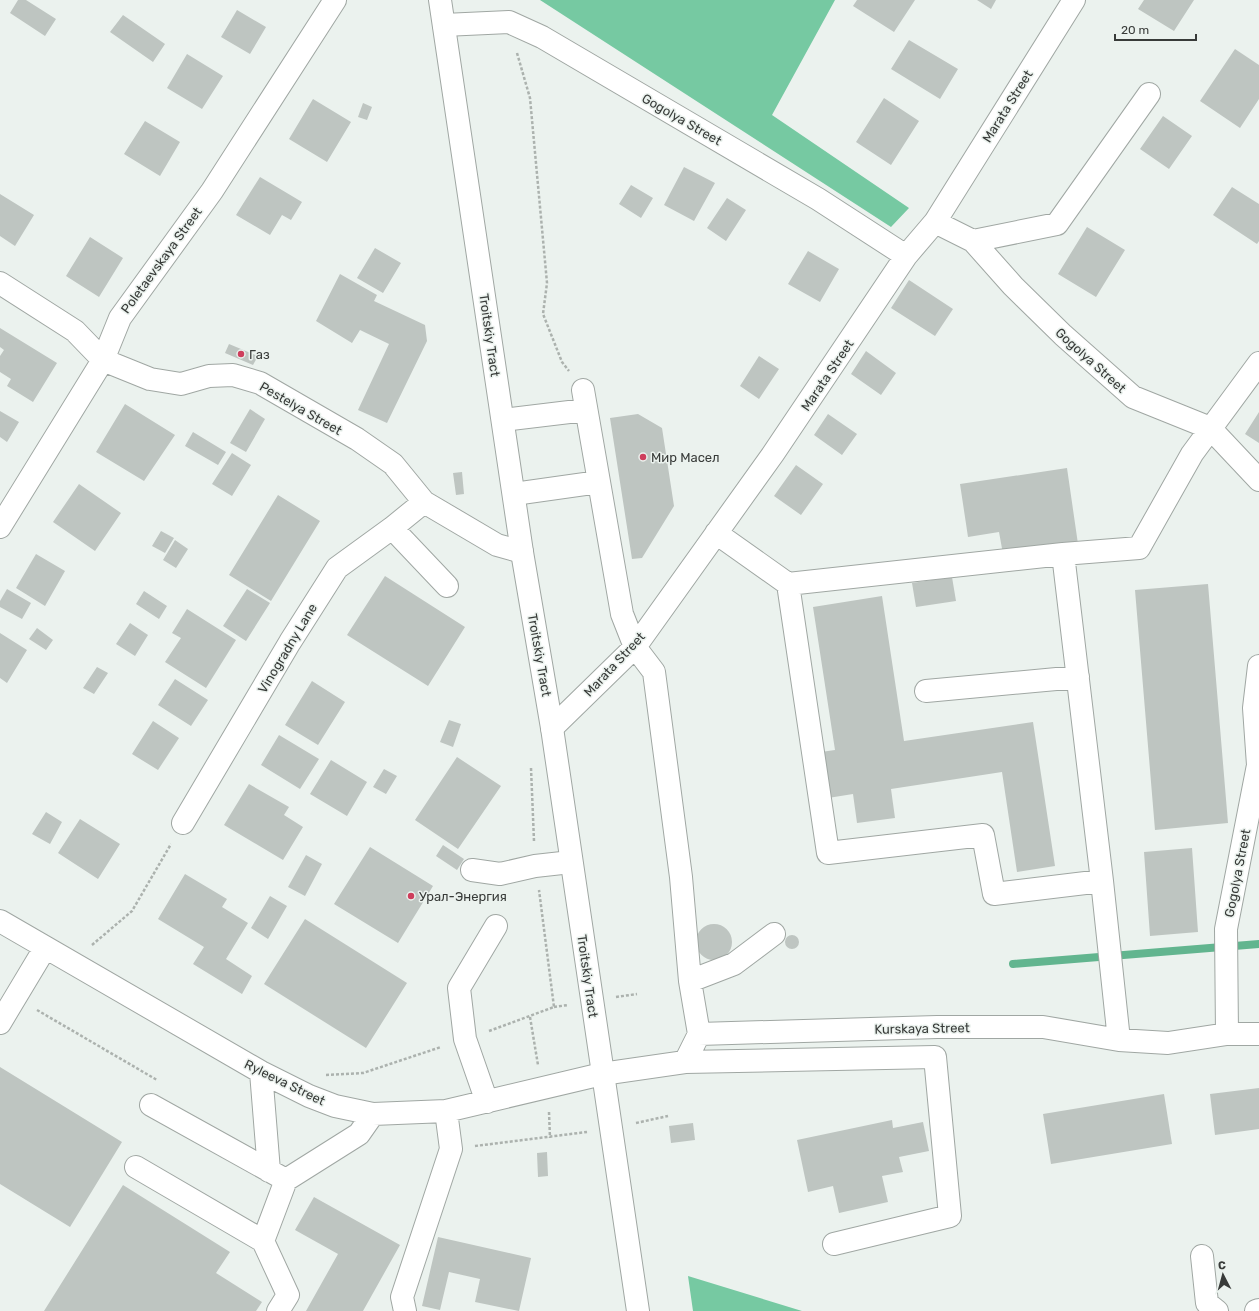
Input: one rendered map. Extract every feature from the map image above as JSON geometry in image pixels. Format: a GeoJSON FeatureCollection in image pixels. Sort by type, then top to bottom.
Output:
{"type":"FeatureCollection","features":[{"type":"Feature","properties":{"kind":"street","name":"Poletaevskaya Street"},"geometry":{"type":"LineString","coordinates":[[0,527],[103,360],[120,318],[212,191],[335,0]]}},
{"type":"Feature","properties":{"kind":"street","name":"Troitskiy Tract"},"geometry":{"type":"LineString","coordinates":[[440,0],[522,552],[552,728],[638,1311]]}},
{"type":"Feature","properties":{"kind":"street","name":"Marata Street"},"geometry":{"type":"LineString","coordinates":[[552,728],[635,647],[773,454],[906,256],[935,222],[1074,0]]}},
{"type":"Feature","properties":{"kind":"street","name":"Gogolya Street"},"geometry":{"type":"LineString","coordinates":[[444,25],[509,22],[542,37],[791,184],[906,256]]}},
{"type":"Feature","properties":{"kind":"street"},"geometry":{"type":"LineString","coordinates":[[973,241],[1057,224],[1149,94]]}},
{"type":"Feature","properties":{"kind":"street","name":"Gogolya Street"},"geometry":{"type":"LineString","coordinates":[[935,222],[973,241],[1013,286],[1063,335],[1133,397],[1210,428],[1259,480]]}},
{"type":"Feature","properties":{"kind":"street","name":"Pestelya Street"},"geometry":{"type":"LineString","coordinates":[[0,283],[76,331],[103,360],[150,379],[181,384],[209,376],[233,375],[260,383],[356,439],[392,464],[424,502],[497,545],[522,552]]}},
{"type":"Feature","properties":{"kind":"street"},"geometry":{"type":"LineString","coordinates":[[716,533],[788,584],[1063,554],[1139,548],[1192,454],[1259,363]]}},
{"type":"Feature","properties":{"kind":"street"},"geometry":{"type":"LineString","coordinates":[[503,420],[585,400],[622,614],[635,647],[654,672],[681,877],[690,981],[699,1034],[685,1062]]}},
{"type":"Feature","properties":{"kind":"street"},"geometry":{"type":"LineString","coordinates":[[514,494],[599,482]]}},
{"type":"Feature","properties":{"kind":"street","name":"Vinogradny Lane"},"geometry":{"type":"LineString","coordinates":[[183,823],[290,642],[337,568],[392,528],[424,502]]}},
{"type":"Feature","properties":{"kind":"street"},"geometry":{"type":"LineString","coordinates":[[392,528],[447,586]]}},
{"type":"Feature","properties":{"kind":"street"},"geometry":{"type":"LineString","coordinates":[[1063,554],[1102,881],[1119,1040]]}},
{"type":"Feature","properties":{"kind":"street"},"geometry":{"type":"LineString","coordinates":[[788,584],[828,853],[983,835],[994,894],[1102,881]]}},
{"type":"Feature","properties":{"kind":"street","name":"Gogolya Street"},"geometry":{"type":"LineString","coordinates":[[1226,1034],[1226,929],[1258,766],[1254,708],[1259,666]]}},
{"type":"Feature","properties":{"kind":"street"},"geometry":{"type":"LineString","coordinates":[[926,691],[1078,677]]}},
{"type":"Feature","properties":{"kind":"street"},"geometry":{"type":"LineString","coordinates":[[472,870],[500,874],[536,866],[571,862]]}},
{"type":"Feature","properties":{"kind":"street","name":"Ryleeva Street"},"geometry":{"type":"LineString","coordinates":[[0,921],[261,1072],[309,1096],[335,1106],[373,1114],[446,1111],[602,1074]]}},
{"type":"Feature","properties":{"kind":"street"},"geometry":{"type":"LineString","coordinates":[[487,1102],[465,1039],[459,988],[496,926]]}},
{"type":"Feature","properties":{"kind":"street"},"geometry":{"type":"LineString","coordinates":[[690,981],[734,964],[774,934]]}},
{"type":"Feature","properties":{"kind":"street"},"geometry":{"type":"LineString","coordinates":[[0,1023],[45,948]]}},
{"type":"Feature","properties":{"kind":"street","name":"Kurskaya Street"},"geometry":{"type":"LineString","coordinates":[[699,1034],[909,1028],[1043,1027],[1119,1040],[1168,1043],[1226,1034],[1259,1034]]}},
{"type":"Feature","properties":{"kind":"street"},"geometry":{"type":"LineString","coordinates":[[602,1074],[685,1062],[935,1058],[950,1216],[834,1244]]}},
{"type":"Feature","properties":{"kind":"street"},"geometry":{"type":"LineString","coordinates":[[261,1072],[277,1176],[263,1241]]}},
{"type":"Feature","properties":{"kind":"street"},"geometry":{"type":"LineString","coordinates":[[151,1105],[277,1176]]}},
{"type":"Feature","properties":{"kind":"street"},"geometry":{"type":"LineString","coordinates":[[405,1311],[402,1297],[450,1149],[446,1111]]}},
{"type":"Feature","properties":{"kind":"street"},"geometry":{"type":"LineString","coordinates":[[277,1176],[359,1134],[373,1114]]}},
{"type":"Feature","properties":{"kind":"street"},"geometry":{"type":"LineString","coordinates":[[136,1167],[263,1241],[288,1295],[278,1311]]}},
{"type":"Feature","properties":{"kind":"street"},"geometry":{"type":"LineString","coordinates":[[1202,1256],[1207,1303],[1217,1311]]}},
{"type":"Feature","properties":{"kind":"path"},"geometry":{"type":"LineString","coordinates":[[509,22],[530,98],[547,283],[543,314],[562,362],[585,400]]}},
{"type":"Feature","properties":{"kind":"path"},"geometry":{"type":"LineString","coordinates":[[320,1076],[363,1073],[554,1007],[536,866],[530,764]]}},
{"type":"Feature","properties":{"kind":"path"},"geometry":{"type":"LineString","coordinates":[[86,950],[132,911],[183,823]]}},
{"type":"Feature","properties":{"kind":"path"},"geometry":{"type":"LineString","coordinates":[[15,997],[160,1082]]}},
{"type":"Feature","properties":{"kind":"path"},"geometry":{"type":"LineString","coordinates":[[450,1149],[550,1138],[668,1116]]}},
{"type":"Feature","properties":{"kind":"green space"},"geometry":{"type":"Polygon","coordinates":[[[540,0],[835,0],[772,115],[909,208],[891,227],[540,0]]]}},
{"type":"Feature","properties":{"kind":"green space"},"geometry":{"type":"Polygon","coordinates":[[[688,1276],[802,1311],[693,1311],[688,1276]]]}},
{"type":"Feature","properties":{"kind":"building"},"geometry":{"type":"Polygon","coordinates":[[[18,0],[26,0],[56,19],[45,36],[10,13],[18,0]]]}},
{"type":"Feature","properties":{"kind":"building"},"geometry":{"type":"Polygon","coordinates":[[[857,0],[915,0],[894,32],[853,6],[857,0]]]}},
{"type":"Feature","properties":{"kind":"building"},"geometry":{"type":"Polygon","coordinates":[[[977,0],[996,0],[991,9],[977,0]]]}},
{"type":"Feature","properties":{"kind":"building"},"geometry":{"type":"Polygon","coordinates":[[[1144,0],[1194,0],[1174,31],[1138,9],[1144,0]]]}},
{"type":"Feature","properties":{"kind":"building"},"geometry":{"type":"Polygon","coordinates":[[[237,10],[266,27],[250,54],[221,37],[237,10]]]}},
{"type":"Feature","properties":{"kind":"building"},"geometry":{"type":"Polygon","coordinates":[[[123,15],[165,44],[153,62],[110,32],[123,15]]]}},
{"type":"Feature","properties":{"kind":"building"},"geometry":{"type":"Polygon","coordinates":[[[909,40],[958,69],[940,99],[891,69],[909,40]]]}},
{"type":"Feature","properties":{"kind":"building"},"geometry":{"type":"Polygon","coordinates":[[[1235,49],[1259,65],[1259,99],[1240,128],[1200,101],[1235,49]]]}},
{"type":"Feature","properties":{"kind":"building"},"geometry":{"type":"Polygon","coordinates":[[[187,54],[223,76],[202,109],[167,88],[187,54]]]}},
{"type":"Feature","properties":{"kind":"building"},"geometry":{"type":"Polygon","coordinates":[[[884,98],[919,121],[891,165],[856,142],[884,98]]]}},
{"type":"Feature","properties":{"kind":"building"},"geometry":{"type":"Polygon","coordinates":[[[313,99],[351,122],[327,162],[289,139],[313,99]]]}},
{"type":"Feature","properties":{"kind":"building"},"geometry":{"type":"Polygon","coordinates":[[[363,103],[372,107],[367,120],[358,117],[363,103]]]}},
{"type":"Feature","properties":{"kind":"building"},"geometry":{"type":"Polygon","coordinates":[[[1163,116],[1192,136],[1169,169],[1140,149],[1163,116]]]}},
{"type":"Feature","properties":{"kind":"building"},"geometry":{"type":"Polygon","coordinates":[[[145,121],[180,142],[160,176],[124,154],[145,121]]]}},
{"type":"Feature","properties":{"kind":"building"},"geometry":{"type":"Polygon","coordinates":[[[684,167],[715,183],[694,221],[664,205],[684,167]]]}},
{"type":"Feature","properties":{"kind":"building"},"geometry":{"type":"Polygon","coordinates":[[[260,177],[302,202],[291,220],[282,215],[270,235],[236,215],[260,177]]]}},
{"type":"Feature","properties":{"kind":"building"},"geometry":{"type":"Polygon","coordinates":[[[631,185],[653,198],[641,218],[619,204],[631,185]]]}},
{"type":"Feature","properties":{"kind":"building"},"geometry":{"type":"Polygon","coordinates":[[[1232,187],[1259,204],[1259,241],[1257,244],[1213,215],[1232,187]]]}},
{"type":"Feature","properties":{"kind":"building"},"geometry":{"type":"Polygon","coordinates":[[[0,194],[34,215],[15,246],[0,236],[0,194]]]}},
{"type":"Feature","properties":{"kind":"building"},"geometry":{"type":"Polygon","coordinates":[[[727,198],[746,210],[726,241],[707,228],[727,198]]]}},
{"type":"Feature","properties":{"kind":"building"},"geometry":{"type":"Polygon","coordinates":[[[1087,227],[1125,250],[1096,297],[1058,274],[1087,227]]]}},
{"type":"Feature","properties":{"kind":"building"},"geometry":{"type":"Polygon","coordinates":[[[90,237],[123,258],[99,297],[66,276],[90,237]]]}},
{"type":"Feature","properties":{"kind":"building"},"geometry":{"type":"Polygon","coordinates":[[[375,248],[401,263],[383,293],[357,278],[375,248]]]}},
{"type":"Feature","properties":{"kind":"building"},"geometry":{"type":"Polygon","coordinates":[[[808,251],[839,269],[820,302],[788,284],[808,251]]]}},
{"type":"Feature","properties":{"kind":"building"},"geometry":{"type":"Polygon","coordinates":[[[340,274],[377,295],[374,301],[425,325],[427,341],[387,423],[358,410],[389,344],[360,330],[352,343],[316,321],[340,274]]]}},
{"type":"Feature","properties":{"kind":"building"},"geometry":{"type":"Polygon","coordinates":[[[909,280],[953,309],[935,336],[891,308],[909,280]]]}},
{"type":"Feature","properties":{"kind":"building"},"geometry":{"type":"Polygon","coordinates":[[[0,328],[57,363],[33,402],[7,386],[11,379],[0,372],[0,356],[4,350],[0,347],[0,328]]]}},
{"type":"Feature","properties":{"kind":"building","name":"Газ"},"geometry":{"type":"Polygon","coordinates":[[[229,344],[258,356],[253,365],[225,353],[229,344]]]}},
{"type":"Feature","properties":{"kind":"building"},"geometry":{"type":"Polygon","coordinates":[[[866,351],[896,373],[881,395],[851,374],[866,351]]]}},
{"type":"Feature","properties":{"kind":"building"},"geometry":{"type":"Polygon","coordinates":[[[759,356],[779,369],[759,399],[740,386],[759,356]]]}},
{"type":"Feature","properties":{"kind":"building"},"geometry":{"type":"Polygon","coordinates":[[[125,404],[175,435],[144,481],[96,452],[125,404]]]}},
{"type":"Feature","properties":{"kind":"building"},"geometry":{"type":"Polygon","coordinates":[[[250,409],[265,419],[246,452],[230,443],[250,409]]]}},
{"type":"Feature","properties":{"kind":"building"},"geometry":{"type":"Polygon","coordinates":[[[0,411],[19,422],[7,442],[0,437],[0,411]]]}},
{"type":"Feature","properties":{"kind":"building"},"geometry":{"type":"Polygon","coordinates":[[[1259,412],[1259,443],[1245,434],[1259,412]]]}},
{"type":"Feature","properties":{"kind":"building"},"geometry":{"type":"Polygon","coordinates":[[[638,414],[662,428],[674,506],[642,558],[632,559],[610,418],[638,414]]]}},
{"type":"Feature","properties":{"kind":"building"},"geometry":{"type":"Polygon","coordinates":[[[828,414],[857,434],[842,455],[814,435],[828,414]]]}},
{"type":"Feature","properties":{"kind":"building"},"geometry":{"type":"Polygon","coordinates":[[[193,432],[226,452],[218,465],[185,446],[193,432]]]}},
{"type":"Feature","properties":{"kind":"building"},"geometry":{"type":"Polygon","coordinates":[[[232,453],[251,465],[232,496],[212,484],[232,453]]]}},
{"type":"Feature","properties":{"kind":"building"},"geometry":{"type":"Polygon","coordinates":[[[796,465],[823,484],[801,515],[774,496],[796,465]]]}},
{"type":"Feature","properties":{"kind":"building"},"geometry":{"type":"Polygon","coordinates":[[[1067,468],[1078,544],[1003,554],[999,532],[968,537],[960,484],[1067,468]]]}},
{"type":"Feature","properties":{"kind":"building"},"geometry":{"type":"Polygon","coordinates":[[[462,472],[464,494],[456,495],[453,473],[462,472]]]}},
{"type":"Feature","properties":{"kind":"building"},"geometry":{"type":"Polygon","coordinates":[[[79,484],[121,513],[95,551],[53,522],[79,484]]]}},
{"type":"Feature","properties":{"kind":"building"},"geometry":{"type":"Polygon","coordinates":[[[278,495],[320,521],[271,601],[229,575],[278,495]]]}},
{"type":"Feature","properties":{"kind":"building"},"geometry":{"type":"Polygon","coordinates":[[[161,531],[174,538],[165,553],[152,546],[161,531]]]}},
{"type":"Feature","properties":{"kind":"building"},"geometry":{"type":"Polygon","coordinates":[[[175,540],[188,549],[176,568],[163,560],[175,540]]]}},
{"type":"Feature","properties":{"kind":"building"},"geometry":{"type":"Polygon","coordinates":[[[36,554],[65,571],[45,606],[16,588],[36,554]]]}},
{"type":"Feature","properties":{"kind":"building"},"geometry":{"type":"Polygon","coordinates":[[[385,576],[465,627],[428,686],[347,635],[385,576]]]}},
{"type":"Feature","properties":{"kind":"building"},"geometry":{"type":"Polygon","coordinates":[[[952,577],[956,601],[916,607],[912,583],[952,577]]]}},
{"type":"Feature","properties":{"kind":"building"},"geometry":{"type":"Polygon","coordinates":[[[1208,584],[1228,823],[1155,830],[1135,590],[1208,584]]]}},
{"type":"Feature","properties":{"kind":"building"},"geometry":{"type":"Polygon","coordinates":[[[7,589],[31,603],[22,619],[0,607],[0,601],[7,589]]]}},
{"type":"Feature","properties":{"kind":"building"},"geometry":{"type":"Polygon","coordinates":[[[247,589],[270,603],[246,641],[223,626],[247,589]]]}},
{"type":"Feature","properties":{"kind":"building"},"geometry":{"type":"Polygon","coordinates":[[[144,591],[167,606],[159,619],[136,604],[144,591]]]}},
{"type":"Feature","properties":{"kind":"building"},"geometry":{"type":"Polygon","coordinates":[[[882,596],[904,741],[1033,722],[1055,866],[1017,872],[1002,772],[891,789],[895,818],[857,823],[853,794],[828,798],[821,752],[835,750],[813,607],[882,596]]]}},
{"type":"Feature","properties":{"kind":"building"},"geometry":{"type":"Polygon","coordinates":[[[187,609],[236,640],[206,688],[165,662],[181,638],[172,633],[187,609]]]}},
{"type":"Feature","properties":{"kind":"building"},"geometry":{"type":"Polygon","coordinates":[[[130,623],[148,635],[135,656],[116,644],[130,623]]]}},
{"type":"Feature","properties":{"kind":"building"},"geometry":{"type":"Polygon","coordinates":[[[37,628],[53,640],[46,650],[29,639],[37,628]]]}},
{"type":"Feature","properties":{"kind":"building"},"geometry":{"type":"Polygon","coordinates":[[[0,633],[27,650],[7,683],[0,678],[0,633]]]}},
{"type":"Feature","properties":{"kind":"building"},"geometry":{"type":"Polygon","coordinates":[[[97,667],[108,673],[94,694],[83,688],[97,667]]]}},
{"type":"Feature","properties":{"kind":"building"},"geometry":{"type":"Polygon","coordinates":[[[175,679],[208,700],[191,726],[158,705],[175,679]]]}},
{"type":"Feature","properties":{"kind":"building"},"geometry":{"type":"Polygon","coordinates":[[[312,681],[345,702],[318,745],[285,725],[312,681]]]}},
{"type":"Feature","properties":{"kind":"building"},"geometry":{"type":"Polygon","coordinates":[[[449,720],[461,724],[453,747],[440,742],[449,720]]]}},
{"type":"Feature","properties":{"kind":"building"},"geometry":{"type":"Polygon","coordinates":[[[153,721],[179,738],[158,770],[132,754],[153,721]]]}},
{"type":"Feature","properties":{"kind":"building"},"geometry":{"type":"Polygon","coordinates":[[[279,735],[319,759],[300,789],[261,765],[279,735]]]}},
{"type":"Feature","properties":{"kind":"building"},"geometry":{"type":"Polygon","coordinates":[[[457,757],[501,786],[458,849],[415,820],[457,757]]]}},
{"type":"Feature","properties":{"kind":"building"},"geometry":{"type":"Polygon","coordinates":[[[331,760],[367,782],[347,816],[310,794],[331,760]]]}},
{"type":"Feature","properties":{"kind":"building"},"geometry":{"type":"Polygon","coordinates":[[[384,769],[397,776],[386,794],[373,787],[384,769]]]}},
{"type":"Feature","properties":{"kind":"building"},"geometry":{"type":"Polygon","coordinates":[[[249,784],[289,807],[284,815],[303,827],[283,860],[224,825],[249,784]]]}},
{"type":"Feature","properties":{"kind":"building"},"geometry":{"type":"Polygon","coordinates":[[[46,812],[62,822],[50,844],[32,834],[46,812]]]}},
{"type":"Feature","properties":{"kind":"building"},"geometry":{"type":"Polygon","coordinates":[[[80,819],[120,844],[98,879],[58,853],[80,819]]]}},
{"type":"Feature","properties":{"kind":"building"},"geometry":{"type":"Polygon","coordinates":[[[443,845],[464,859],[457,870],[436,856],[443,845]]]}},
{"type":"Feature","properties":{"kind":"building"},"geometry":{"type":"Polygon","coordinates":[[[370,847],[433,886],[398,943],[334,904],[370,847]]]}},
{"type":"Feature","properties":{"kind":"building"},"geometry":{"type":"Polygon","coordinates":[[[1192,848],[1198,932],[1150,936],[1144,852],[1192,848]]]}},
{"type":"Feature","properties":{"kind":"building"},"geometry":{"type":"Polygon","coordinates":[[[306,855],[322,864],[305,896],[288,887],[306,855]]]}},
{"type":"Feature","properties":{"kind":"building"},"geometry":{"type":"Polygon","coordinates":[[[185,874],[227,899],[222,907],[248,923],[226,959],[252,976],[242,994],[193,964],[204,947],[158,919],[185,874]]]}},
{"type":"Feature","properties":{"kind":"building"},"geometry":{"type":"Polygon","coordinates":[[[270,896],[287,906],[268,939],[251,928],[270,896]]]}},
{"type":"Feature","properties":{"kind":"building"},"geometry":{"type":"Polygon","coordinates":[[[305,919],[407,983],[366,1048],[264,984],[305,919]]]}},
{"type":"Feature","properties":{"kind":"building"},"geometry":{"type":"Polygon","coordinates":[[[714,924],[727,929],[732,942],[727,955],[714,960],[701,955],[696,942],[701,929],[714,924]]]}},
{"type":"Feature","properties":{"kind":"building"},"geometry":{"type":"Polygon","coordinates":[[[789,935],[795,935],[799,939],[799,945],[795,949],[789,949],[785,945],[785,939],[789,935]]]}},
{"type":"Feature","properties":{"kind":"building"},"geometry":{"type":"Polygon","coordinates":[[[0,1067],[122,1142],[70,1227],[0,1184],[0,1067]]]}},
{"type":"Feature","properties":{"kind":"building"},"geometry":{"type":"Polygon","coordinates":[[[1259,1088],[1259,1129],[1215,1135],[1210,1094],[1259,1088]]]}},
{"type":"Feature","properties":{"kind":"building"},"geometry":{"type":"Polygon","coordinates":[[[1164,1094],[1172,1144],[1051,1164],[1043,1114],[1164,1094]]]}},
{"type":"Feature","properties":{"kind":"building"},"geometry":{"type":"Polygon","coordinates":[[[892,1120],[893,1128],[923,1122],[929,1151],[899,1157],[903,1172],[882,1176],[888,1202],[839,1213],[833,1186],[808,1192],[797,1140],[892,1120]]]}},
{"type":"Feature","properties":{"kind":"building"},"geometry":{"type":"Polygon","coordinates":[[[693,1123],[695,1140],[671,1143],[669,1126],[693,1123]]]}},
{"type":"Feature","properties":{"kind":"building"},"geometry":{"type":"Polygon","coordinates":[[[547,1152],[548,1176],[538,1177],[537,1153],[547,1152]]]}},
{"type":"Feature","properties":{"kind":"building"},"geometry":{"type":"Polygon","coordinates":[[[123,1185],[230,1252],[216,1273],[262,1302],[256,1311],[44,1311],[123,1185]]]}},
{"type":"Feature","properties":{"kind":"building"},"geometry":{"type":"Polygon","coordinates":[[[314,1197],[400,1245],[363,1311],[306,1311],[338,1254],[295,1230],[314,1197]]]}},
{"type":"Feature","properties":{"kind":"building"},"geometry":{"type":"Polygon","coordinates":[[[438,1237],[531,1258],[519,1311],[475,1302],[480,1279],[449,1272],[440,1310],[422,1306],[438,1237]]]}},
{"type":"Feature","properties":{"kind":"waterway"},"geometry":{"type":"LineString","coordinates":[[1013,964],[1259,944]]}},
{"type":"Feature","properties":{"kind":"place","name":"Газ"},"geometry":{"type":"Point","coordinates":[241,354]}},
{"type":"Feature","properties":{"kind":"place","name":"Мир Масел"},"geometry":{"type":"Point","coordinates":[643,457]}},
{"type":"Feature","properties":{"kind":"place","name":"Урал-Энергия"},"geometry":{"type":"Point","coordinates":[411,896]}}]}
